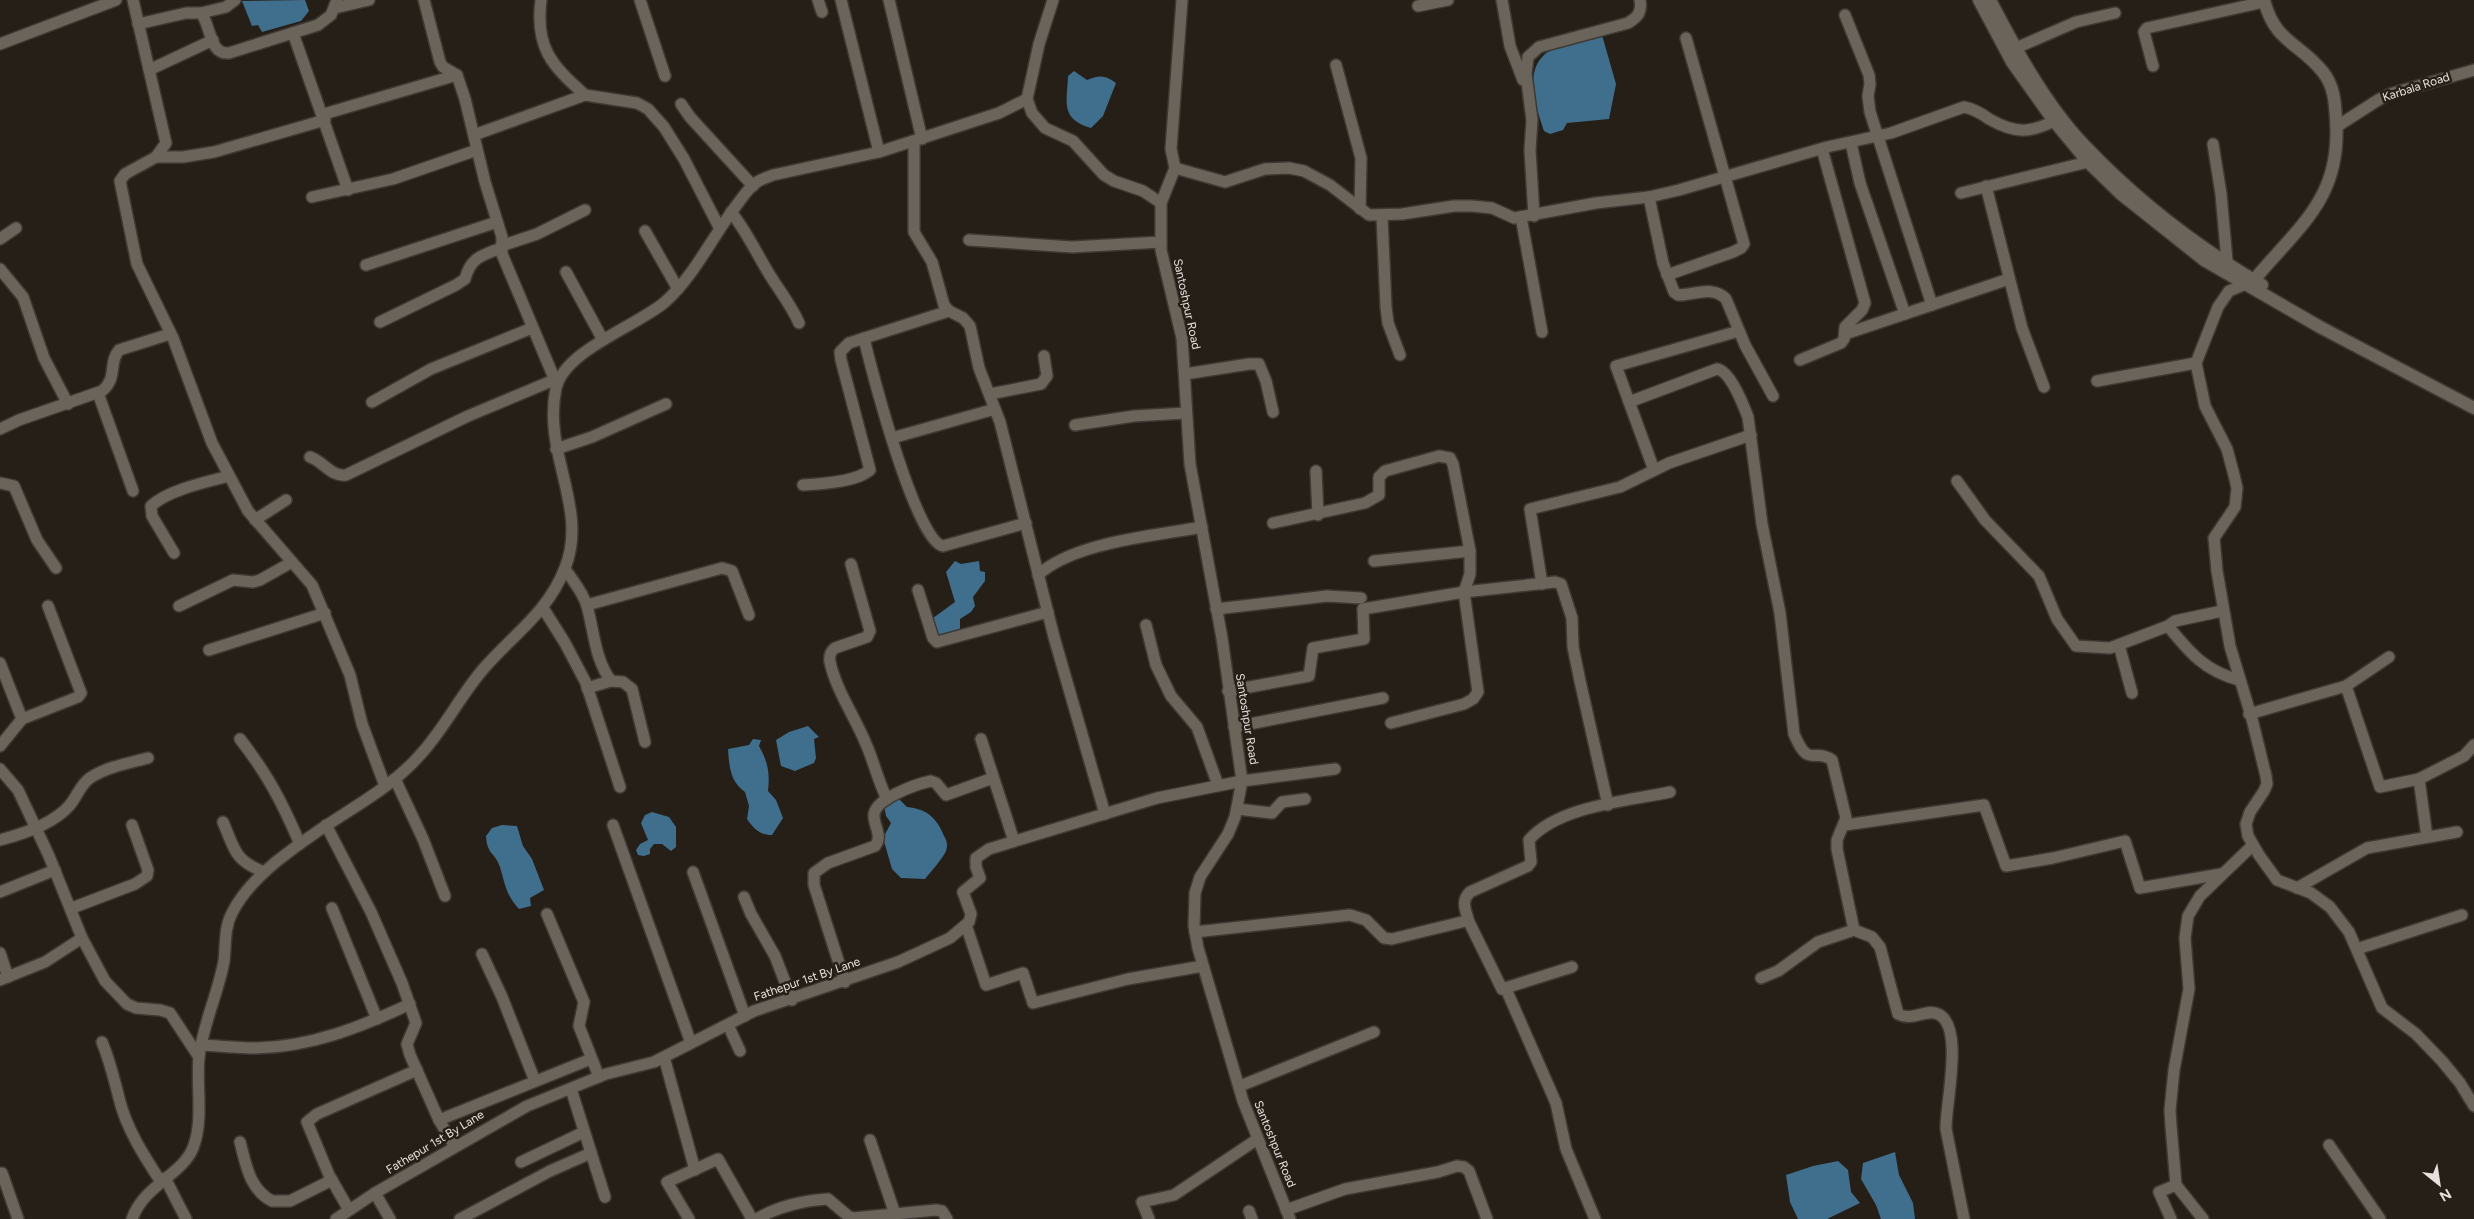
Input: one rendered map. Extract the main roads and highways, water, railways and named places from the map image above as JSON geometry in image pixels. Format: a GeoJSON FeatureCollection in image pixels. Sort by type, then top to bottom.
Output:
{"type":"FeatureCollection","features":[{"type":"Feature","properties":{"kind":"water"},"geometry":{"type":"Polygon","coordinates":[[[305,0],[309,11],[301,21],[262,32],[258,25],[252,26],[242,1],[305,0]]]}},
{"type":"Feature","properties":{"kind":"water"},"geometry":{"type":"Polygon","coordinates":[[[1602,35],[1616,84],[1609,119],[1567,123],[1563,130],[1550,134],[1544,131],[1534,92],[1533,82],[1537,64],[1543,56],[1554,49],[1602,35]]]}},
{"type":"Feature","properties":{"kind":"water"},"geometry":{"type":"Polygon","coordinates":[[[1074,71],[1087,80],[1102,77],[1109,78],[1116,83],[1103,116],[1091,128],[1074,120],[1068,108],[1068,76],[1074,71]]]}},
{"type":"Feature","properties":{"kind":"water"},"geometry":{"type":"Polygon","coordinates":[[[955,561],[961,564],[979,561],[980,571],[985,572],[985,581],[973,597],[975,606],[971,612],[960,619],[960,631],[943,638],[936,634],[933,618],[955,602],[946,572],[955,561]]]}},
{"type":"Feature","properties":{"kind":"water"},"geometry":{"type":"Polygon","coordinates":[[[808,726],[819,737],[814,739],[816,758],[814,763],[795,771],[781,766],[776,740],[789,732],[808,726]]]}},
{"type":"Feature","properties":{"kind":"water"},"geometry":{"type":"Polygon","coordinates":[[[753,739],[761,740],[759,746],[768,773],[768,791],[776,800],[783,818],[772,835],[758,831],[747,819],[749,806],[745,792],[733,778],[730,767],[728,749],[749,745],[753,739]]]}},
{"type":"Feature","properties":{"kind":"water"},"geometry":{"type":"Polygon","coordinates":[[[896,796],[907,807],[926,812],[934,819],[946,841],[946,851],[925,879],[901,878],[892,869],[883,838],[891,823],[886,816],[884,806],[896,796]]]}},
{"type":"Feature","properties":{"kind":"water"},"geometry":{"type":"Polygon","coordinates":[[[652,812],[669,817],[676,827],[676,847],[671,851],[662,844],[654,844],[650,849],[650,854],[638,855],[636,850],[640,844],[648,840],[641,823],[645,815],[652,812]]]}},
{"type":"Feature","properties":{"kind":"water"},"geometry":{"type":"Polygon","coordinates":[[[502,825],[517,826],[523,846],[532,859],[544,890],[530,898],[531,906],[519,909],[511,899],[498,862],[488,847],[486,836],[492,828],[502,825]]]}},
{"type":"Feature","properties":{"kind":"water"},"geometry":{"type":"Polygon","coordinates":[[[1895,1152],[1899,1175],[1913,1203],[1915,1219],[1881,1219],[1876,1205],[1861,1179],[1863,1163],[1895,1152]]]}},
{"type":"Feature","properties":{"kind":"water"},"geometry":{"type":"Polygon","coordinates":[[[1838,1161],[1848,1170],[1851,1192],[1860,1203],[1827,1219],[1798,1219],[1790,1202],[1786,1175],[1813,1166],[1838,1161]]]}}]}
